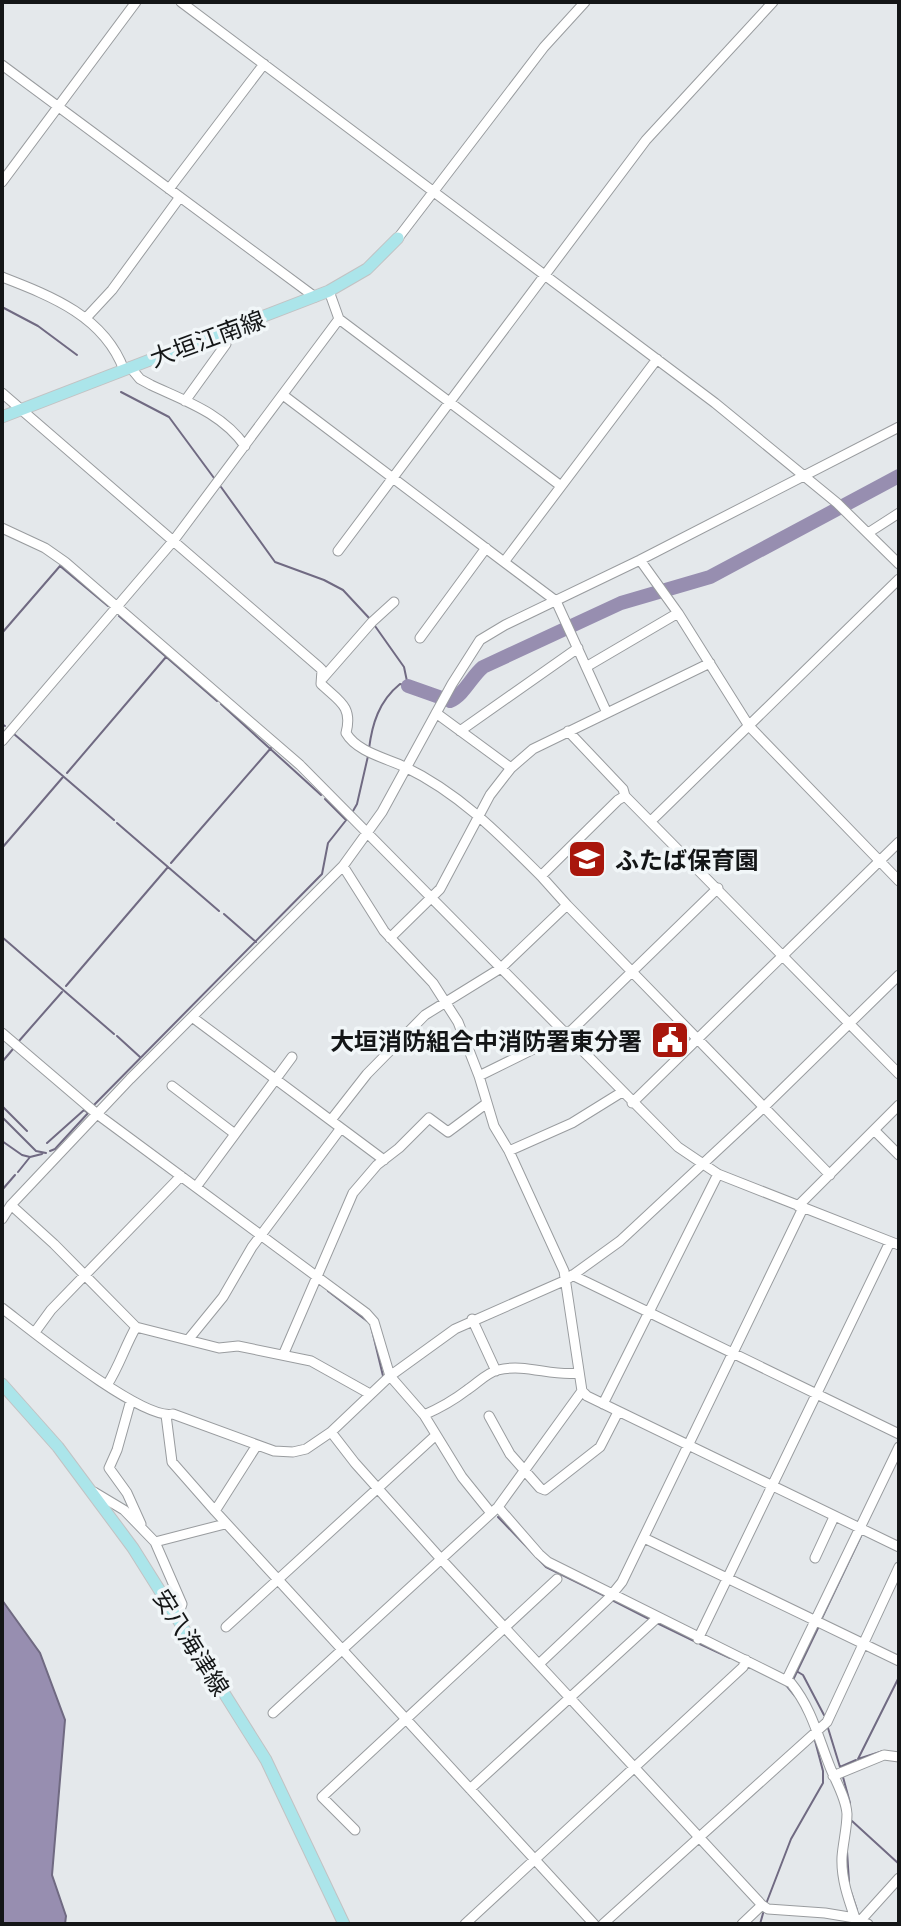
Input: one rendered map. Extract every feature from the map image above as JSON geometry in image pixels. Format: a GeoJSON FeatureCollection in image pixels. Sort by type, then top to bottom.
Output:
{"type":"FeatureCollection","features":[{"type":"Feature","properties":{"kind":"main road","name":"大垣江南線"},"geometry":{"type":"LineString","coordinates":[[2,417],[329,291],[367,269],[398,238]]}},
{"type":"Feature","properties":{"kind":"main road","name":"安八海津線"},"geometry":{"type":"LineString","coordinates":[[2,1384],[58,1447],[133,1548],[266,1760],[344,1924]]}},
{"type":"Feature","properties":{"kind":"street"},"geometry":{"type":"LineString","coordinates":[[2,182],[136,2]]}},
{"type":"Feature","properties":{"kind":"street"},"geometry":{"type":"LineString","coordinates":[[181,2],[657,359],[805,476],[899,564]]}},
{"type":"Feature","properties":{"kind":"street"},"geometry":{"type":"LineString","coordinates":[[398,238],[544,47],[585,2]]}},
{"type":"Feature","properties":{"kind":"street"},"geometry":{"type":"LineString","coordinates":[[338,551],[646,140],[773,2]]}},
{"type":"Feature","properties":{"kind":"street"},"geometry":{"type":"LineString","coordinates":[[169,189],[264,64]]}},
{"type":"Feature","properties":{"kind":"street"},"geometry":{"type":"LineString","coordinates":[[2,65],[315,297]]}},
{"type":"Feature","properties":{"kind":"street"},"geometry":{"type":"LineString","coordinates":[[86,318],[112,290],[180,197]]}},
{"type":"Feature","properties":{"kind":"street"},"geometry":{"type":"LineString","coordinates":[[2,277],[48,296],[86,318],[127,368],[140,379],[217,416],[245,446]]}},
{"type":"Feature","properties":{"kind":"street"},"geometry":{"type":"LineString","coordinates":[[329,291],[339,319],[561,486]]}},
{"type":"Feature","properties":{"kind":"street"},"geometry":{"type":"LineString","coordinates":[[2,741],[174,540],[339,319]]}},
{"type":"Feature","properties":{"kind":"street"},"geometry":{"type":"LineString","coordinates":[[185,401],[226,344],[221,333]]}},
{"type":"Feature","properties":{"kind":"street"},"geometry":{"type":"LineString","coordinates":[[504,562],[657,359]]}},
{"type":"Feature","properties":{"kind":"street"},"geometry":{"type":"LineString","coordinates":[[2,393],[319,667],[322,670],[321,684],[348,710],[350,716],[346,733],[349,738],[406,768],[479,814],[830,1175]]}},
{"type":"Feature","properties":{"kind":"street"},"geometry":{"type":"LineString","coordinates":[[283,395],[556,601],[607,713]]}},
{"type":"Feature","properties":{"kind":"street"},"geometry":{"type":"LineString","coordinates":[[2,1219],[11,1205],[97,1114],[343,866],[369,833],[480,640],[899,427]]}},
{"type":"Feature","properties":{"kind":"street"},"geometry":{"type":"LineString","coordinates":[[868,533],[899,513]]}},
{"type":"Feature","properties":{"kind":"street"},"geometry":{"type":"LineString","coordinates":[[2,528],[45,548],[300,765],[678,1147],[718,1174],[896,1242],[817,1394],[698,1639]]}},
{"type":"Feature","properties":{"kind":"street"},"geometry":{"type":"LineString","coordinates":[[420,638],[486,548]]}},
{"type":"Feature","properties":{"kind":"street"},"geometry":{"type":"LineString","coordinates":[[640,560],[678,613],[749,726],[899,881]]}},
{"type":"Feature","properties":{"kind":"street"},"geometry":{"type":"LineString","coordinates":[[651,821],[899,579]]}},
{"type":"Feature","properties":{"kind":"street"},"geometry":{"type":"LineString","coordinates":[[322,679],[372,622],[394,602]]}},
{"type":"Feature","properties":{"kind":"street"},"geometry":{"type":"LineString","coordinates":[[586,667],[678,613]]}},
{"type":"Feature","properties":{"kind":"street"},"geometry":{"type":"LineString","coordinates":[[460,731],[578,648]]}},
{"type":"Feature","properties":{"kind":"street"},"geometry":{"type":"LineString","coordinates":[[390,938],[432,898],[490,795],[511,768],[533,749],[710,663]]}},
{"type":"Feature","properties":{"kind":"street"},"geometry":{"type":"LineString","coordinates":[[436,713],[511,768]]}},
{"type":"Feature","properties":{"kind":"street"},"geometry":{"type":"LineString","coordinates":[[568,731],[623,789],[625,796],[899,1074]]}},
{"type":"Feature","properties":{"kind":"street"},"geometry":{"type":"LineString","coordinates":[[541,876],[625,796]]}},
{"type":"Feature","properties":{"kind":"street"},"geometry":{"type":"LineString","coordinates":[[632,1103],[899,842]]}},
{"type":"Feature","properties":{"kind":"street"},"geometry":{"type":"LineString","coordinates":[[273,1713],[495,1510],[582,1391],[569,1277],[494,1126],[458,1022],[433,983],[390,938],[343,866]]}},
{"type":"Feature","properties":{"kind":"street"},"geometry":{"type":"LineString","coordinates":[[479,1076],[572,1030],[718,888]]}},
{"type":"Feature","properties":{"kind":"street"},"geometry":{"type":"LineString","coordinates":[[331,1120],[380,1060],[425,1015],[501,968],[567,905]]}},
{"type":"Feature","properties":{"kind":"street"},"geometry":{"type":"LineString","coordinates":[[2,1308],[131,1400],[274,1451],[306,1449],[331,1432],[390,1376],[455,1329],[569,1277],[620,1241],[703,1166],[899,975]]}},
{"type":"Feature","properties":{"kind":"street"},"geometry":{"type":"LineString","coordinates":[[192,1017],[384,1160]]}},
{"type":"Feature","properties":{"kind":"street"},"geometry":{"type":"LineString","coordinates":[[2,1033],[97,1114],[374,1322],[390,1376],[424,1415],[462,1477],[548,1562],[698,1639],[787,1679],[805,1701],[818,1728],[847,1812],[842,1860],[844,1886],[860,1921]]}},
{"type":"Feature","properties":{"kind":"street"},"geometry":{"type":"LineString","coordinates":[[196,1187],[292,1057]]}},
{"type":"Feature","properties":{"kind":"street"},"geometry":{"type":"LineString","coordinates":[[172,1086],[235,1134]]}},
{"type":"Feature","properties":{"kind":"street"},"geometry":{"type":"LineString","coordinates":[[509,1151],[572,1123],[622,1092]]}},
{"type":"Feature","properties":{"kind":"street"},"geometry":{"type":"LineString","coordinates":[[284,1353],[353,1193],[429,1118],[448,1132],[487,1103]]}},
{"type":"Feature","properties":{"kind":"street"},"geometry":{"type":"LineString","coordinates":[[539,1664],[622,1582],[800,1207],[899,1105]]}},
{"type":"Feature","properties":{"kind":"street"},"geometry":{"type":"LineString","coordinates":[[188,1340],[223,1297],[261,1235],[341,1128]]}},
{"type":"Feature","properties":{"kind":"street"},"geometry":{"type":"LineString","coordinates":[[874,1130],[899,1155]]}},
{"type":"Feature","properties":{"kind":"street"},"geometry":{"type":"LineString","coordinates":[[603,1404],[718,1174]]}},
{"type":"Feature","properties":{"kind":"street"},"geometry":{"type":"LineString","coordinates":[[35,1332],[51,1310],[181,1176]]}},
{"type":"Feature","properties":{"kind":"street"},"geometry":{"type":"LineString","coordinates":[[11,1205],[136,1327],[219,1348],[238,1346],[284,1353],[311,1361],[370,1394]]}},
{"type":"Feature","properties":{"kind":"street"},"geometry":{"type":"LineString","coordinates":[[569,1277],[899,1434]]}},
{"type":"Feature","properties":{"kind":"street"},"geometry":{"type":"LineString","coordinates":[[472,1319],[496,1371]]}},
{"type":"Feature","properties":{"kind":"street"},"geometry":{"type":"LineString","coordinates":[[107,1385],[136,1327]]}},
{"type":"Feature","properties":{"kind":"street"},"geometry":{"type":"LineString","coordinates":[[424,1415],[447,1405],[496,1371],[524,1367],[579,1373]]}},
{"type":"Feature","properties":{"kind":"street"},"geometry":{"type":"LineString","coordinates":[[582,1391],[618,1412],[899,1547]]}},
{"type":"Feature","properties":{"kind":"street"},"geometry":{"type":"LineString","coordinates":[[131,1400],[109,1468],[127,1493],[182,1604],[177,1619]]}},
{"type":"Feature","properties":{"kind":"street"},"geometry":{"type":"LineString","coordinates":[[489,1416],[510,1454],[545,1490],[600,1447],[618,1412]]}},
{"type":"Feature","properties":{"kind":"street"},"geometry":{"type":"LineString","coordinates":[[166,1415],[172,1462],[277,1581],[594,1924]]}},
{"type":"Feature","properties":{"kind":"street"},"geometry":{"type":"LineString","coordinates":[[331,1432],[441,1559],[762,1905],[768,1909],[860,1921]]}},
{"type":"Feature","properties":{"kind":"street"},"geometry":{"type":"LineString","coordinates":[[226,1627],[436,1435]]}},
{"type":"Feature","properties":{"kind":"street"},"geometry":{"type":"LineString","coordinates":[[215,1511],[257,1445]]}},
{"type":"Feature","properties":{"kind":"street"},"geometry":{"type":"LineString","coordinates":[[787,1679],[862,1530],[899,1447]]}},
{"type":"Feature","properties":{"kind":"street"},"geometry":{"type":"LineString","coordinates":[[92,1491],[124,1510],[151,1539]]}},
{"type":"Feature","properties":{"kind":"street"},"geometry":{"type":"LineString","coordinates":[[815,1558],[834,1517]]}},
{"type":"Feature","properties":{"kind":"street"},"geometry":{"type":"LineString","coordinates":[[151,1539],[225,1524]]}},
{"type":"Feature","properties":{"kind":"street"},"geometry":{"type":"LineString","coordinates":[[644,1538],[899,1661]]}},
{"type":"Feature","properties":{"kind":"street"},"geometry":{"type":"LineString","coordinates":[[603,1924],[827,1722],[899,1567]]}},
{"type":"Feature","properties":{"kind":"street"},"geometry":{"type":"LineString","coordinates":[[355,1830],[322,1797],[557,1579]]}},
{"type":"Feature","properties":{"kind":"street"},"geometry":{"type":"LineString","coordinates":[[470,1789],[657,1618]]}},
{"type":"Feature","properties":{"kind":"street"},"geometry":{"type":"LineString","coordinates":[[465,1924],[743,1667],[746,1660]]}},
{"type":"Feature","properties":{"kind":"street"},"geometry":{"type":"LineString","coordinates":[[833,1776],[884,1755],[899,1757]]}},
{"type":"Feature","properties":{"kind":"street"},"geometry":{"type":"LineString","coordinates":[[860,1921],[899,1878]]}},
{"type":"Feature","properties":{"kind":"street"},"geometry":{"type":"LineString","coordinates":[[742,1924],[762,1905]]}},
{"type":"Feature","properties":{"kind":"shaded area"},"geometry":{"type":"Polygon","coordinates":[[[2,1600],[40,1653],[65,1720],[52,1875],[66,1916],[65,1924],[2,1924],[2,1600]]]}},
{"type":"Feature","properties":{"kind":"waterway"},"geometry":{"type":"LineString","coordinates":[[2,307],[38,326],[77,355]]}},
{"type":"Feature","properties":{"kind":"waterway"},"geometry":{"type":"LineString","coordinates":[[121,392],[169,417],[214,478]]}},
{"type":"Feature","properties":{"kind":"waterway"},"geometry":{"type":"LineString","coordinates":[[450,701],[483,667],[621,603],[710,577],[899,476]]}},
{"type":"Feature","properties":{"kind":"waterway"},"geometry":{"type":"LineString","coordinates":[[221,487],[275,562],[343,590],[370,619]]}},
{"type":"Feature","properties":{"kind":"waterway"},"geometry":{"type":"LineString","coordinates":[[2,633],[60,566],[108,606]]}},
{"type":"Feature","properties":{"kind":"waterway"},"geometry":{"type":"LineString","coordinates":[[119,616],[217,701]]}},
{"type":"Feature","properties":{"kind":"waterway"},"geometry":{"type":"LineString","coordinates":[[369,749],[382,705],[400,684],[408,686],[404,667],[375,626]]}},
{"type":"Feature","properties":{"kind":"waterway"},"geometry":{"type":"LineString","coordinates":[[67,773],[166,657]]}},
{"type":"Feature","properties":{"kind":"waterway"},"geometry":{"type":"LineString","coordinates":[[408,686],[442,698]]}},
{"type":"Feature","properties":{"kind":"waterway"},"geometry":{"type":"LineString","coordinates":[[221,704],[321,795]]}},
{"type":"Feature","properties":{"kind":"waterway"},"geometry":{"type":"LineString","coordinates":[[14,734],[114,820]]}},
{"type":"Feature","properties":{"kind":"waterway"},"geometry":{"type":"LineString","coordinates":[[171,863],[271,748]]}},
{"type":"Feature","properties":{"kind":"waterway"},"geometry":{"type":"LineString","coordinates":[[353,811],[368,756]]}},
{"type":"Feature","properties":{"kind":"waterway"},"geometry":{"type":"LineString","coordinates":[[2,848],[63,777]]}},
{"type":"Feature","properties":{"kind":"waterway"},"geometry":{"type":"LineString","coordinates":[[325,799],[346,820]]}},
{"type":"Feature","properties":{"kind":"waterway"},"geometry":{"type":"LineString","coordinates":[[92,1107],[322,874],[328,843],[347,819]]}},
{"type":"Feature","properties":{"kind":"waterway"},"geometry":{"type":"LineString","coordinates":[[117,823],[219,911]]}},
{"type":"Feature","properties":{"kind":"waterway"},"geometry":{"type":"LineString","coordinates":[[66,986],[168,867]]}},
{"type":"Feature","properties":{"kind":"waterway"},"geometry":{"type":"LineString","coordinates":[[224,914],[256,942]]}},
{"type":"Feature","properties":{"kind":"waterway"},"geometry":{"type":"LineString","coordinates":[[2,937],[114,1034]]}},
{"type":"Feature","properties":{"kind":"waterway"},"geometry":{"type":"LineString","coordinates":[[19,1041],[62,992]]}},
{"type":"Feature","properties":{"kind":"waterway"},"geometry":{"type":"LineString","coordinates":[[117,1036],[140,1057]]}},
{"type":"Feature","properties":{"kind":"waterway"},"geometry":{"type":"LineString","coordinates":[[2,1062],[13,1049]]}},
{"type":"Feature","properties":{"kind":"waterway"},"geometry":{"type":"LineString","coordinates":[[2,1106],[27,1131]]}},
{"type":"Feature","properties":{"kind":"waterway"},"geometry":{"type":"LineString","coordinates":[[47,1143],[84,1110],[88,1113]]}},
{"type":"Feature","properties":{"kind":"waterway"},"geometry":{"type":"LineString","coordinates":[[50,1151],[89,1112]]}},
{"type":"Feature","properties":{"kind":"waterway"},"geometry":{"type":"LineString","coordinates":[[2,1117],[36,1151],[46,1153]]}},
{"type":"Feature","properties":{"kind":"waterway"},"geometry":{"type":"LineString","coordinates":[[2,1141],[30,1157]]}},
{"type":"Feature","properties":{"kind":"waterway"},"geometry":{"type":"LineString","coordinates":[[18,1172],[30,1157],[42,1154]]}},
{"type":"Feature","properties":{"kind":"waterway"},"geometry":{"type":"LineString","coordinates":[[2,1190],[15,1175]]}},
{"type":"Feature","properties":{"kind":"waterway"},"geometry":{"type":"LineString","coordinates":[[328,1291],[367,1321]]}},
{"type":"Feature","properties":{"kind":"waterway"},"geometry":{"type":"LineString","coordinates":[[371,1326],[383,1376]]}},
{"type":"Feature","properties":{"kind":"waterway"},"geometry":{"type":"LineString","coordinates":[[498,1517],[546,1567],[605,1596]]}},
{"type":"Feature","properties":{"kind":"waterway"},"geometry":{"type":"LineString","coordinates":[[822,1618],[862,1534]]}},
{"type":"Feature","properties":{"kind":"waterway"},"geometry":{"type":"LineString","coordinates":[[610,1599],[651,1620]]}},
{"type":"Feature","properties":{"kind":"waterway"},"geometry":{"type":"LineString","coordinates":[[657,1623],[694,1641]]}},
{"type":"Feature","properties":{"kind":"waterway"},"geometry":{"type":"LineString","coordinates":[[793,1680],[818,1628]]}},
{"type":"Feature","properties":{"kind":"waterway"},"geometry":{"type":"LineString","coordinates":[[700,1644],[730,1658]]}},
{"type":"Feature","properties":{"kind":"waterway"},"geometry":{"type":"LineString","coordinates":[[798,1672],[803,1675],[824,1715]]}},
{"type":"Feature","properties":{"kind":"waterway"},"geometry":{"type":"LineString","coordinates":[[883,1751],[858,1759],[899,1677]]}},
{"type":"Feature","properties":{"kind":"waterway"},"geometry":{"type":"LineString","coordinates":[[786,1685],[795,1696]]}},
{"type":"Feature","properties":{"kind":"waterway"},"geometry":{"type":"LineString","coordinates":[[828,1728],[840,1767],[856,1760]]}},
{"type":"Feature","properties":{"kind":"waterway"},"geometry":{"type":"LineString","coordinates":[[766,1904],[791,1839],[823,1783],[814,1737]]}},
{"type":"Feature","properties":{"kind":"waterway"},"geometry":{"type":"LineString","coordinates":[[843,1777],[850,1803]]}},
{"type":"Feature","properties":{"kind":"waterway"},"geometry":{"type":"LineString","coordinates":[[852,1821],[899,1864]]}},
{"type":"Feature","properties":{"kind":"waterway"},"geometry":{"type":"LineString","coordinates":[[847,1851],[849,1882]]}},
{"type":"Feature","properties":{"kind":"waterway"},"geometry":{"type":"LineString","coordinates":[[851,1892],[857,1910]]}},
{"type":"Feature","properties":{"kind":"waterway"},"geometry":{"type":"LineString","coordinates":[[760,1924],[764,1910]]}},
{"type":"Feature","properties":{"kind":"place","name":"ふたば保育園"},"geometry":{"type":"Point","coordinates":[587,859]}},
{"type":"Feature","properties":{"kind":"place","name":"大垣消防組合中消防署東分署"},"geometry":{"type":"Point","coordinates":[670,1040]}}]}
